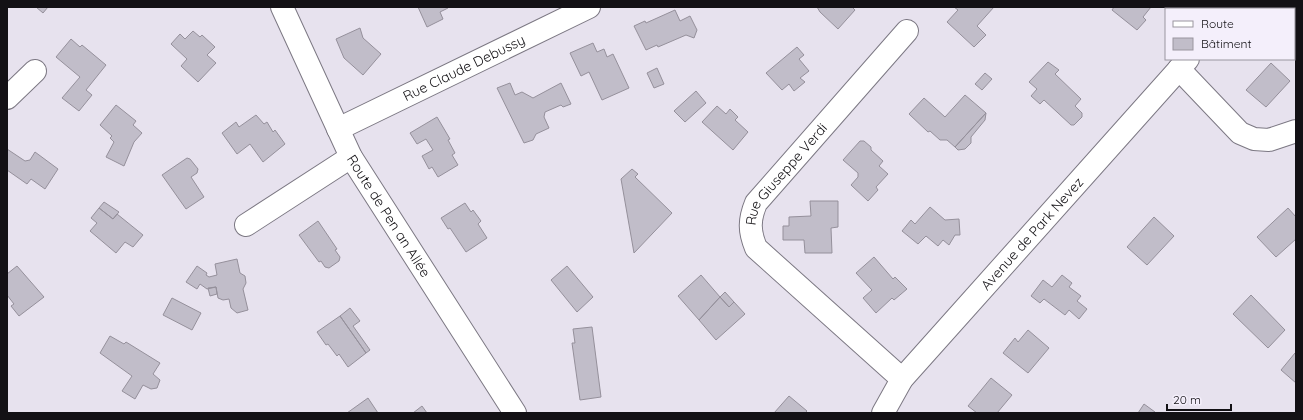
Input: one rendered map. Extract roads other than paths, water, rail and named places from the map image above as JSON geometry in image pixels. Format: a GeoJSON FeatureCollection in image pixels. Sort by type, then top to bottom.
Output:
{"type":"FeatureCollection","features":[{"type":"Feature","properties":{"kind":"street","name":"Route de Pen an Allée"},"geometry":{"type":"LineString","coordinates":[[282,7],[351,157],[515,413]]}},
{"type":"Feature","properties":{"kind":"street","name":"Rue Claude Debussy"},"geometry":{"type":"LineString","coordinates":[[338,129],[589,7]]}},
{"type":"Feature","properties":{"kind":"street"},"geometry":{"type":"LineString","coordinates":[[1228,7],[1232,8]]}},
{"type":"Feature","properties":{"kind":"street","name":"Rue Giuseppe Verdi"},"geometry":{"type":"LineString","coordinates":[[902,379],[756,248],[751,237],[749,225],[756,203],[907,31]]}},
{"type":"Feature","properties":{"kind":"street"},"geometry":{"type":"LineString","coordinates":[[1183,64],[1240,134],[1254,139],[1269,140],[1296,131]]}},
{"type":"Feature","properties":{"kind":"street","name":"Avenue de Park Nevez"},"geometry":{"type":"LineString","coordinates":[[883,413],[902,379],[1183,64]]}},
{"type":"Feature","properties":{"kind":"street"},"geometry":{"type":"LineString","coordinates":[[7,98],[35,71]]}},
{"type":"Feature","properties":{"kind":"street"},"geometry":{"type":"LineString","coordinates":[[246,225],[351,157]]}}]}
